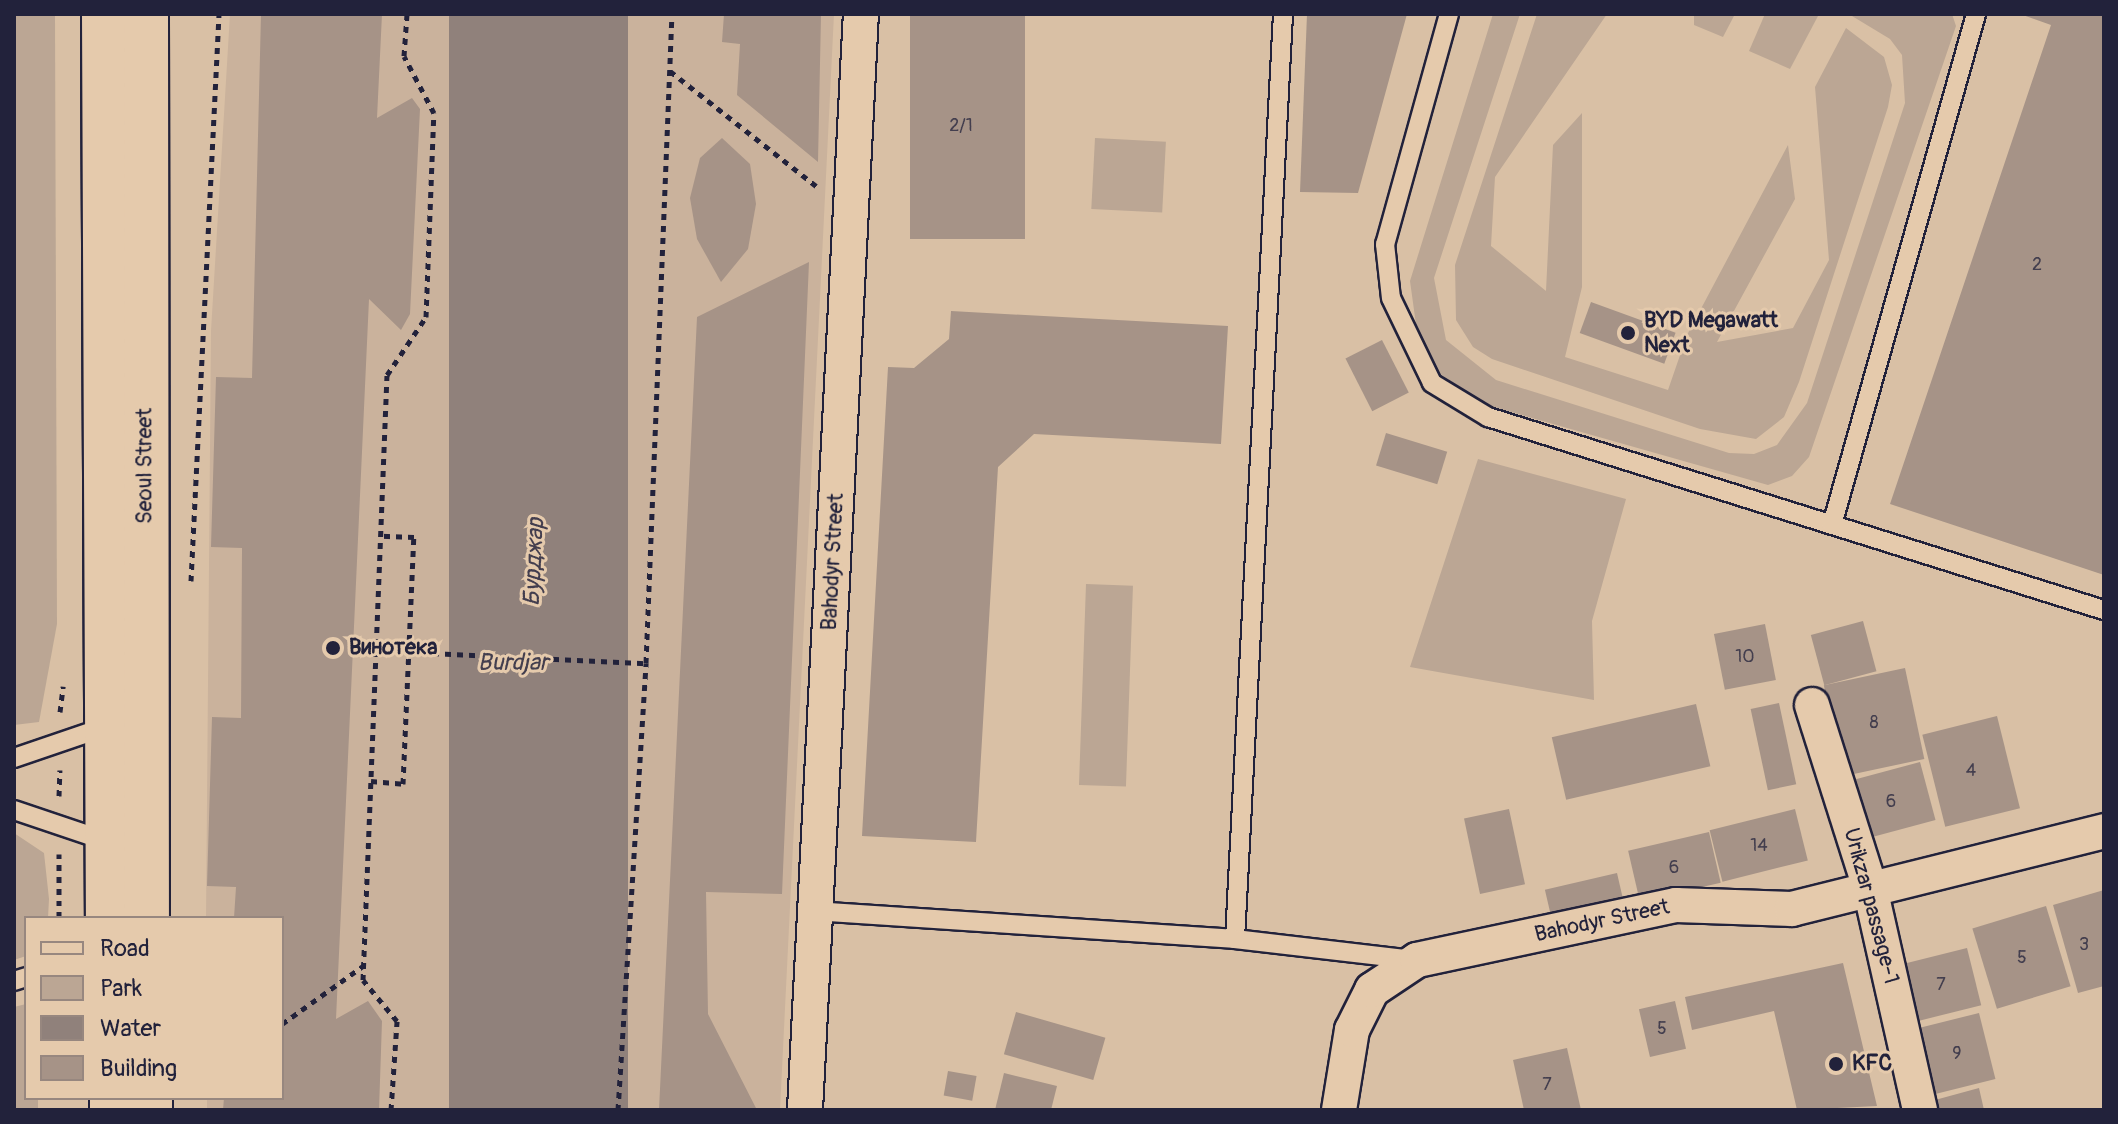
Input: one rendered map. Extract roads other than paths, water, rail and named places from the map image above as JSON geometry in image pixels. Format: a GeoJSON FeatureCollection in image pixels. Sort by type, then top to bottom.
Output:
{"type":"FeatureCollection","features":[{"type":"Feature","properties":{"kind":"main road","name":"Seoul Street"},"geometry":{"type":"LineString","coordinates":[[104,14],[127,849],[146,916]]}},
{"type":"Feature","properties":{"kind":"main road","name":"Seoul Street"},"geometry":{"type":"LineString","coordinates":[[125,718],[146,14]]}},
{"type":"Feature","properties":{"kind":"main road","name":"Seoul Street"},"geometry":{"type":"LineString","coordinates":[[109,916],[127,849]]}},
{"type":"Feature","properties":{"kind":"street","name":"Bahodyr Street"},"geometry":{"type":"LineString","coordinates":[[805,1110],[861,14]]}},
{"type":"Feature","properties":{"kind":"street","name":"Urikzar passage-1"},"geometry":{"type":"LineString","coordinates":[[1812,705],[1870,888],[1920,1110]]}},
{"type":"Feature","properties":{"kind":"street","name":"Bahodyr Street"},"geometry":{"type":"LineString","coordinates":[[1339,1110],[1342,1069],[1365,1003],[1372,990],[1417,960],[1676,905],[1792,909],[2104,831]]}},
{"type":"Feature","properties":{"kind":"lane"},"geometry":{"type":"LineString","coordinates":[[1235,939],[1283,14]]}},
{"type":"Feature","properties":{"kind":"lane"},"geometry":{"type":"LineString","coordinates":[[1449,14],[1385,244],[1391,298],[1423,373],[1488,417],[2104,610]]}},
{"type":"Feature","properties":{"kind":"lane"},"geometry":{"type":"LineString","coordinates":[[1832,525],[1976,14]]}},
{"type":"Feature","properties":{"kind":"lane"},"geometry":{"type":"LineString","coordinates":[[14,758],[125,718]]}},
{"type":"Feature","properties":{"kind":"lane"},"geometry":{"type":"LineString","coordinates":[[14,810],[127,849]]}},
{"type":"Feature","properties":{"kind":"lane"},"geometry":{"type":"LineString","coordinates":[[815,911],[1235,939],[1417,960]]}},
{"type":"Feature","properties":{"kind":"water","name":"Burdjar"},"geometry":{"type":"Polygon","coordinates":[[[449,14],[628,14],[628,1110],[449,1110],[449,14]]]}},
{"type":"Feature","properties":{"kind":"place","name":"BYD Megawatt Next"},"geometry":{"type":"Point","coordinates":[1628,333]}},
{"type":"Feature","properties":{"kind":"place","name":"Винотека"},"geometry":{"type":"Point","coordinates":[333,648]}},
{"type":"Feature","properties":{"kind":"place","name":"KFC"},"geometry":{"type":"Point","coordinates":[1836,1064]}},
{"type":"Feature","properties":{"kind":"water label","name":"Бурджар"},"geometry":{"type":"Point","coordinates":[534,562]}}]}
